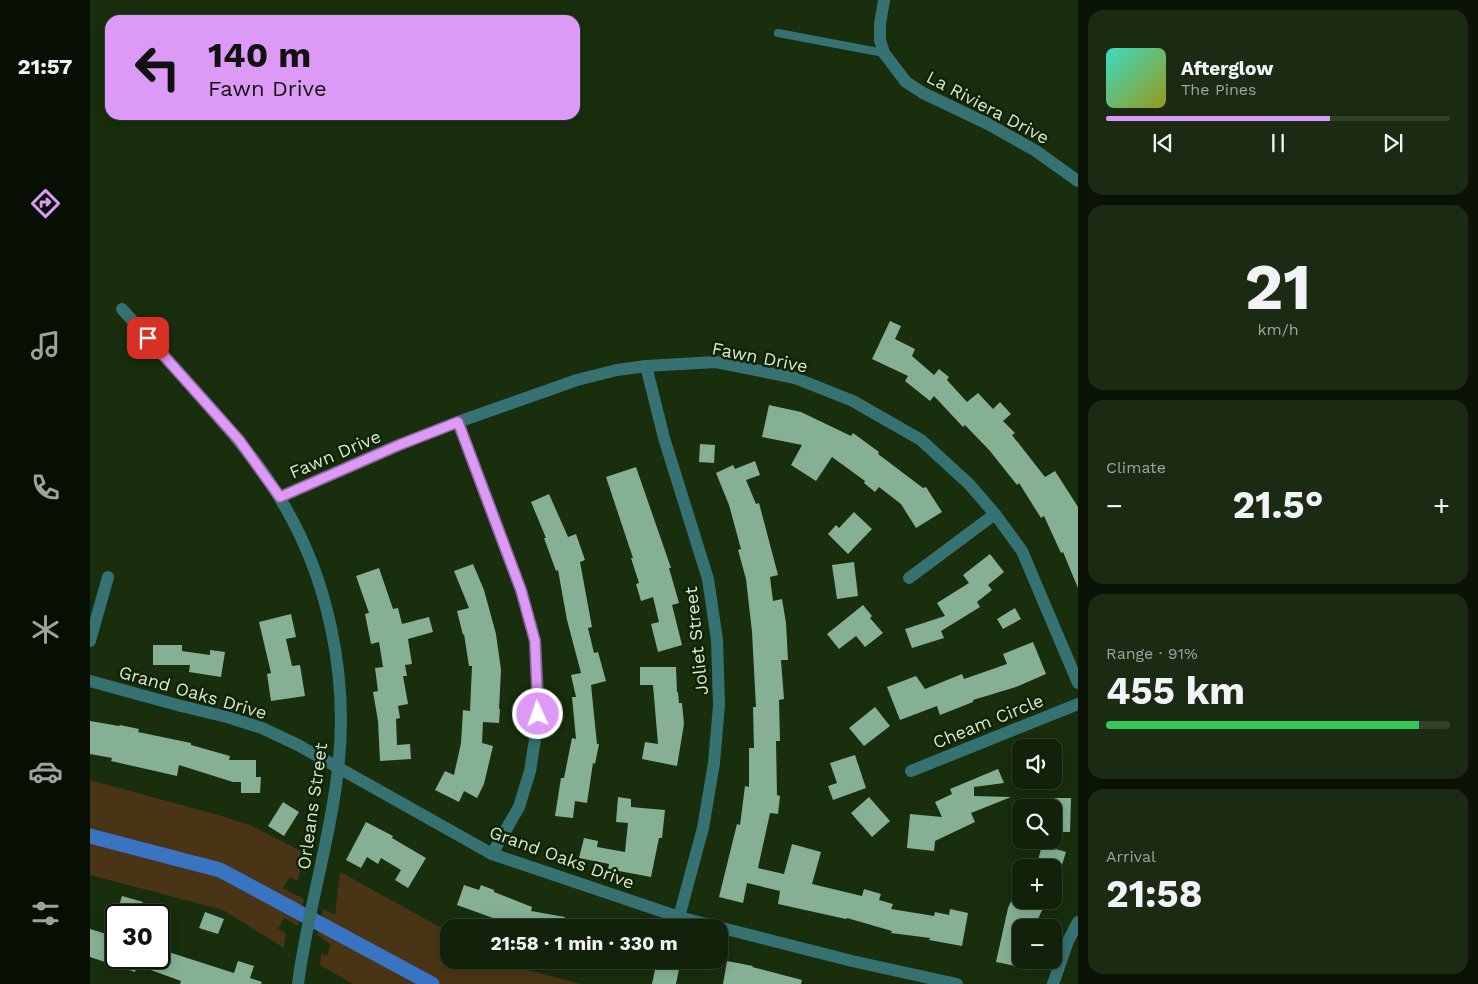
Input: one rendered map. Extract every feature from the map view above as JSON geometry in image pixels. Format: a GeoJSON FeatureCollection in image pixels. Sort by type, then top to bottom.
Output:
{"type":"FeatureCollection","features":[{"type":"Feature","properties":{"kind":"street","name":"La Riviera Drive"},"geometry":{"type":"LineString","coordinates":[[884,0],[880,24],[880,40],[884,53],[906,82],[923,93],[988,124],[1028,147],[1078,181]]}},
{"type":"Feature","properties":{"kind":"street","name":"Orleans Street"},"geometry":{"type":"LineString","coordinates":[[122,309],[239,440],[280,497],[310,557],[326,606],[336,653],[341,712],[338,768],[328,835],[306,934],[298,984]]}},
{"type":"Feature","properties":{"kind":"street","name":"Fawn Drive"},"geometry":{"type":"LineString","coordinates":[[280,497],[399,445],[577,380],[646,366],[716,362],[795,378],[853,401],[921,440],[969,484],[1022,550],[1078,683]]}},
{"type":"Feature","properties":{"kind":"street","name":"Joliet Street"},"geometry":{"type":"LineString","coordinates":[[646,366],[664,438],[708,579],[717,640],[719,706],[714,763],[703,828],[679,917]]}},
{"type":"Feature","properties":{"kind":"street"},"geometry":{"type":"LineString","coordinates":[[458,422],[521,590],[535,641],[538,714],[530,771],[519,807],[492,854]]}},
{"type":"Feature","properties":{"kind":"street"},"geometry":{"type":"LineString","coordinates":[[909,578],[994,514]]}},
{"type":"Feature","properties":{"kind":"street"},"geometry":{"type":"LineString","coordinates":[[90,641],[108,577]]}},
{"type":"Feature","properties":{"kind":"street","name":"Grand Oaks Drive"},"geometry":{"type":"LineString","coordinates":[[90,681],[262,728],[298,745],[492,854],[679,917],[852,961],[957,984]]}},
{"type":"Feature","properties":{"kind":"street","name":"Cheam Circle"},"geometry":{"type":"LineString","coordinates":[[911,771],[1078,704]]}},
{"type":"Feature","properties":{"kind":"street"},"geometry":{"type":"LineString","coordinates":[[1053,984],[1068,941],[1078,922]]}},
{"type":"Feature","properties":{"kind":"lane"},"geometry":{"type":"LineString","coordinates":[[778,33],[884,53]]}},
{"type":"Feature","properties":{"kind":"shaded area"},"geometry":{"type":"Polygon","coordinates":[[[90,780],[250,825],[303,852],[298,881],[290,877],[283,888],[304,899],[298,926],[284,918],[278,929],[286,933],[284,948],[223,910],[90,875],[90,780]]]}},
{"type":"Feature","properties":{"kind":"shaded area"},"geometry":{"type":"Polygon","coordinates":[[[340,872],[440,927],[440,969],[525,969],[581,984],[353,984],[320,965],[321,954],[328,955],[330,944],[317,935],[323,909],[335,915],[340,872]]]}},
{"type":"Feature","properties":{"kind":"building"},"geometry":{"type":"Polygon","coordinates":[[[890,321],[901,326],[895,339],[915,349],[912,356],[934,375],[939,369],[949,377],[947,380],[967,402],[978,393],[993,409],[1000,402],[1011,414],[1003,421],[1015,433],[1012,435],[1045,477],[1055,471],[1078,507],[1078,588],[1063,552],[1061,553],[1044,516],[1041,518],[1019,483],[1017,485],[990,451],[965,425],[963,427],[934,396],[930,401],[905,381],[908,376],[872,359],[890,321]]]}},
{"type":"Feature","properties":{"kind":"building"},"geometry":{"type":"Polygon","coordinates":[[[769,405],[801,412],[851,436],[853,433],[923,488],[926,487],[942,512],[916,528],[901,504],[879,487],[875,492],[864,483],[865,481],[832,457],[816,481],[791,465],[802,445],[762,437],[769,405]]]}},
{"type":"Feature","properties":{"kind":"building"},"geometry":{"type":"Polygon","coordinates":[[[700,444],[715,445],[714,463],[699,462],[700,444]]]}},
{"type":"Feature","properties":{"kind":"building"},"geometry":{"type":"Polygon","coordinates":[[[755,461],[760,475],[746,480],[756,504],[759,503],[778,575],[770,577],[773,601],[782,599],[786,623],[788,660],[781,660],[784,699],[779,700],[780,741],[776,741],[777,795],[780,796],[778,814],[770,813],[758,868],[784,874],[792,844],[821,852],[812,884],[862,896],[864,889],[881,894],[879,900],[893,904],[891,909],[934,916],[935,912],[949,915],[950,909],[968,913],[962,946],[929,940],[930,938],[891,933],[892,931],[847,918],[778,904],[780,891],[747,883],[743,903],[719,897],[737,824],[740,825],[745,786],[749,787],[749,748],[754,748],[753,707],[756,707],[752,632],[746,579],[738,550],[741,549],[729,505],[716,473],[733,465],[735,469],[755,461]]]}},
{"type":"Feature","properties":{"kind":"building"},"geometry":{"type":"Polygon","coordinates":[[[636,467],[671,568],[669,568],[679,603],[672,605],[682,645],[658,652],[651,624],[659,622],[653,597],[641,601],[636,584],[639,583],[631,558],[633,558],[606,477],[636,467]]]}},
{"type":"Feature","properties":{"kind":"building"},"geometry":{"type":"Polygon","coordinates":[[[549,494],[568,537],[576,534],[585,560],[580,562],[592,627],[588,628],[594,653],[598,652],[606,681],[591,685],[597,744],[599,744],[595,764],[593,763],[587,803],[575,801],[573,818],[555,816],[561,778],[564,778],[572,738],[576,739],[572,697],[576,697],[571,675],[581,673],[567,620],[558,570],[556,571],[544,538],[546,538],[531,502],[549,494]]]}},
{"type":"Feature","properties":{"kind":"building"},"geometry":{"type":"Polygon","coordinates":[[[854,512],[872,529],[848,554],[828,534],[836,525],[839,528],[854,512]]]}},
{"type":"Feature","properties":{"kind":"building"},"geometry":{"type":"Polygon","coordinates":[[[990,554],[1004,572],[988,585],[992,590],[977,602],[980,607],[941,631],[944,638],[912,648],[905,629],[945,616],[937,603],[969,583],[963,575],[990,554]]]}},
{"type":"Feature","properties":{"kind":"building"},"geometry":{"type":"Polygon","coordinates":[[[854,562],[858,596],[837,599],[832,565],[854,562]]]}},
{"type":"Feature","properties":{"kind":"building"},"geometry":{"type":"Polygon","coordinates":[[[473,564],[484,590],[496,634],[501,670],[500,709],[499,723],[483,722],[482,743],[493,746],[484,784],[477,798],[464,791],[459,802],[435,790],[445,771],[454,775],[461,743],[463,710],[470,711],[472,666],[469,666],[464,634],[457,611],[469,608],[454,571],[473,564]]]}},
{"type":"Feature","properties":{"kind":"building"},"geometry":{"type":"Polygon","coordinates":[[[379,568],[393,609],[398,608],[402,624],[429,617],[433,632],[408,639],[412,664],[405,665],[407,676],[403,676],[408,704],[398,706],[400,718],[396,719],[397,745],[410,744],[411,759],[380,761],[378,721],[373,692],[378,691],[375,668],[383,667],[379,642],[371,644],[365,614],[369,613],[356,576],[379,568]]]}},
{"type":"Feature","properties":{"kind":"building"},"geometry":{"type":"Polygon","coordinates":[[[863,605],[872,616],[870,618],[883,633],[865,647],[856,636],[839,649],[827,634],[863,605]]]}},
{"type":"Feature","properties":{"kind":"building"},"geometry":{"type":"Polygon","coordinates":[[[1015,608],[1021,619],[1003,629],[997,619],[1015,608]]]}},
{"type":"Feature","properties":{"kind":"building"},"geometry":{"type":"Polygon","coordinates":[[[291,614],[296,637],[286,639],[292,666],[300,665],[305,696],[271,701],[267,674],[271,673],[259,622],[291,614]]]}},
{"type":"Feature","properties":{"kind":"building"},"geometry":{"type":"Polygon","coordinates":[[[1033,642],[1046,674],[1016,687],[973,700],[973,702],[940,715],[937,706],[900,720],[887,687],[916,676],[925,689],[962,674],[964,679],[1007,664],[1003,654],[1033,642]]]}},
{"type":"Feature","properties":{"kind":"building"},"geometry":{"type":"Polygon","coordinates":[[[153,645],[182,645],[182,651],[210,655],[210,650],[225,652],[221,677],[189,672],[190,665],[153,665],[153,645]]]}},
{"type":"Feature","properties":{"kind":"building"},"geometry":{"type":"Polygon","coordinates":[[[640,667],[676,667],[677,692],[679,703],[682,703],[684,724],[677,766],[642,759],[645,742],[658,744],[653,685],[640,685],[640,667]]]}},
{"type":"Feature","properties":{"kind":"building"},"geometry":{"type":"Polygon","coordinates":[[[875,707],[890,726],[864,746],[849,728],[875,707]]]}},
{"type":"Feature","properties":{"kind":"building"},"geometry":{"type":"Polygon","coordinates":[[[90,721],[139,729],[138,732],[191,743],[191,745],[230,756],[229,760],[256,760],[256,777],[261,777],[260,793],[241,793],[241,782],[233,782],[179,765],[177,776],[111,761],[112,758],[90,754],[90,721]]]}},
{"type":"Feature","properties":{"kind":"building"},"geometry":{"type":"Polygon","coordinates":[[[855,755],[866,788],[833,800],[828,786],[837,783],[830,763],[855,755]]]}},
{"type":"Feature","properties":{"kind":"building"},"geometry":{"type":"Polygon","coordinates":[[[998,769],[1004,783],[974,787],[974,796],[1011,797],[971,813],[975,822],[935,841],[934,851],[907,848],[910,814],[942,817],[935,802],[952,794],[950,789],[998,769]]]}},
{"type":"Feature","properties":{"kind":"building"},"geometry":{"type":"Polygon","coordinates":[[[618,797],[631,799],[631,807],[665,810],[662,838],[659,838],[651,877],[608,869],[609,864],[579,858],[584,838],[598,841],[597,847],[625,852],[628,823],[616,822],[618,797]]]}},
{"type":"Feature","properties":{"kind":"building"},"geometry":{"type":"Polygon","coordinates":[[[869,797],[890,821],[872,837],[851,813],[869,797]]]}},
{"type":"Feature","properties":{"kind":"building"},"geometry":{"type":"Polygon","coordinates":[[[1071,798],[1070,832],[1062,832],[1062,799],[1054,799],[1071,798]]]}},
{"type":"Feature","properties":{"kind":"building"},"geometry":{"type":"Polygon","coordinates":[[[283,802],[299,812],[284,836],[268,826],[283,802]]]}},
{"type":"Feature","properties":{"kind":"building"},"geometry":{"type":"Polygon","coordinates":[[[366,822],[393,836],[392,838],[426,858],[408,888],[395,880],[401,870],[381,858],[378,864],[367,857],[361,868],[346,860],[366,822]]]}},
{"type":"Feature","properties":{"kind":"building"},"geometry":{"type":"Polygon","coordinates":[[[1041,849],[1056,849],[1066,852],[1062,865],[1062,859],[1038,859],[1041,849]]]}},
{"type":"Feature","properties":{"kind":"building"},"geometry":{"type":"Polygon","coordinates":[[[464,885],[479,890],[481,885],[532,907],[531,911],[565,917],[565,919],[493,919],[457,905],[464,885]]]}},
{"type":"Feature","properties":{"kind":"building"},"geometry":{"type":"Polygon","coordinates":[[[122,896],[143,902],[142,904],[119,904],[122,896]]]}},
{"type":"Feature","properties":{"kind":"building"},"geometry":{"type":"Polygon","coordinates":[[[1012,899],[1012,909],[1043,909],[1038,919],[1012,919],[1012,965],[996,962],[1008,908],[1012,899]]]}},
{"type":"Feature","properties":{"kind":"building"},"geometry":{"type":"Polygon","coordinates":[[[205,912],[224,919],[218,934],[199,928],[205,912]]]}},
{"type":"Feature","properties":{"kind":"building"},"geometry":{"type":"Polygon","coordinates":[[[90,929],[105,934],[105,962],[90,957],[90,929]]]}},
{"type":"Feature","properties":{"kind":"building"},"geometry":{"type":"Polygon","coordinates":[[[170,953],[234,973],[238,961],[254,966],[250,978],[262,982],[261,984],[180,984],[181,981],[148,969],[170,969],[170,953]]]}},
{"type":"Feature","properties":{"kind":"building"},"geometry":{"type":"Polygon","coordinates":[[[728,961],[802,980],[801,984],[723,984],[726,969],[728,969],[728,961]]]}},
{"type":"Feature","properties":{"kind":"building"},"geometry":{"type":"Polygon","coordinates":[[[655,969],[679,969],[676,984],[652,984],[655,969]]]}},
{"type":"Feature","properties":{"kind":"waterway"},"geometry":{"type":"LineString","coordinates":[[90,836],[220,870],[432,984]]}},
{"type":"Feature","properties":{"kind":"route"},"geometry":{"type":"LineString","coordinates":[[148,338],[239,440],[280,497],[399,445],[458,422],[521,590],[535,641],[538,714]]}}]}
